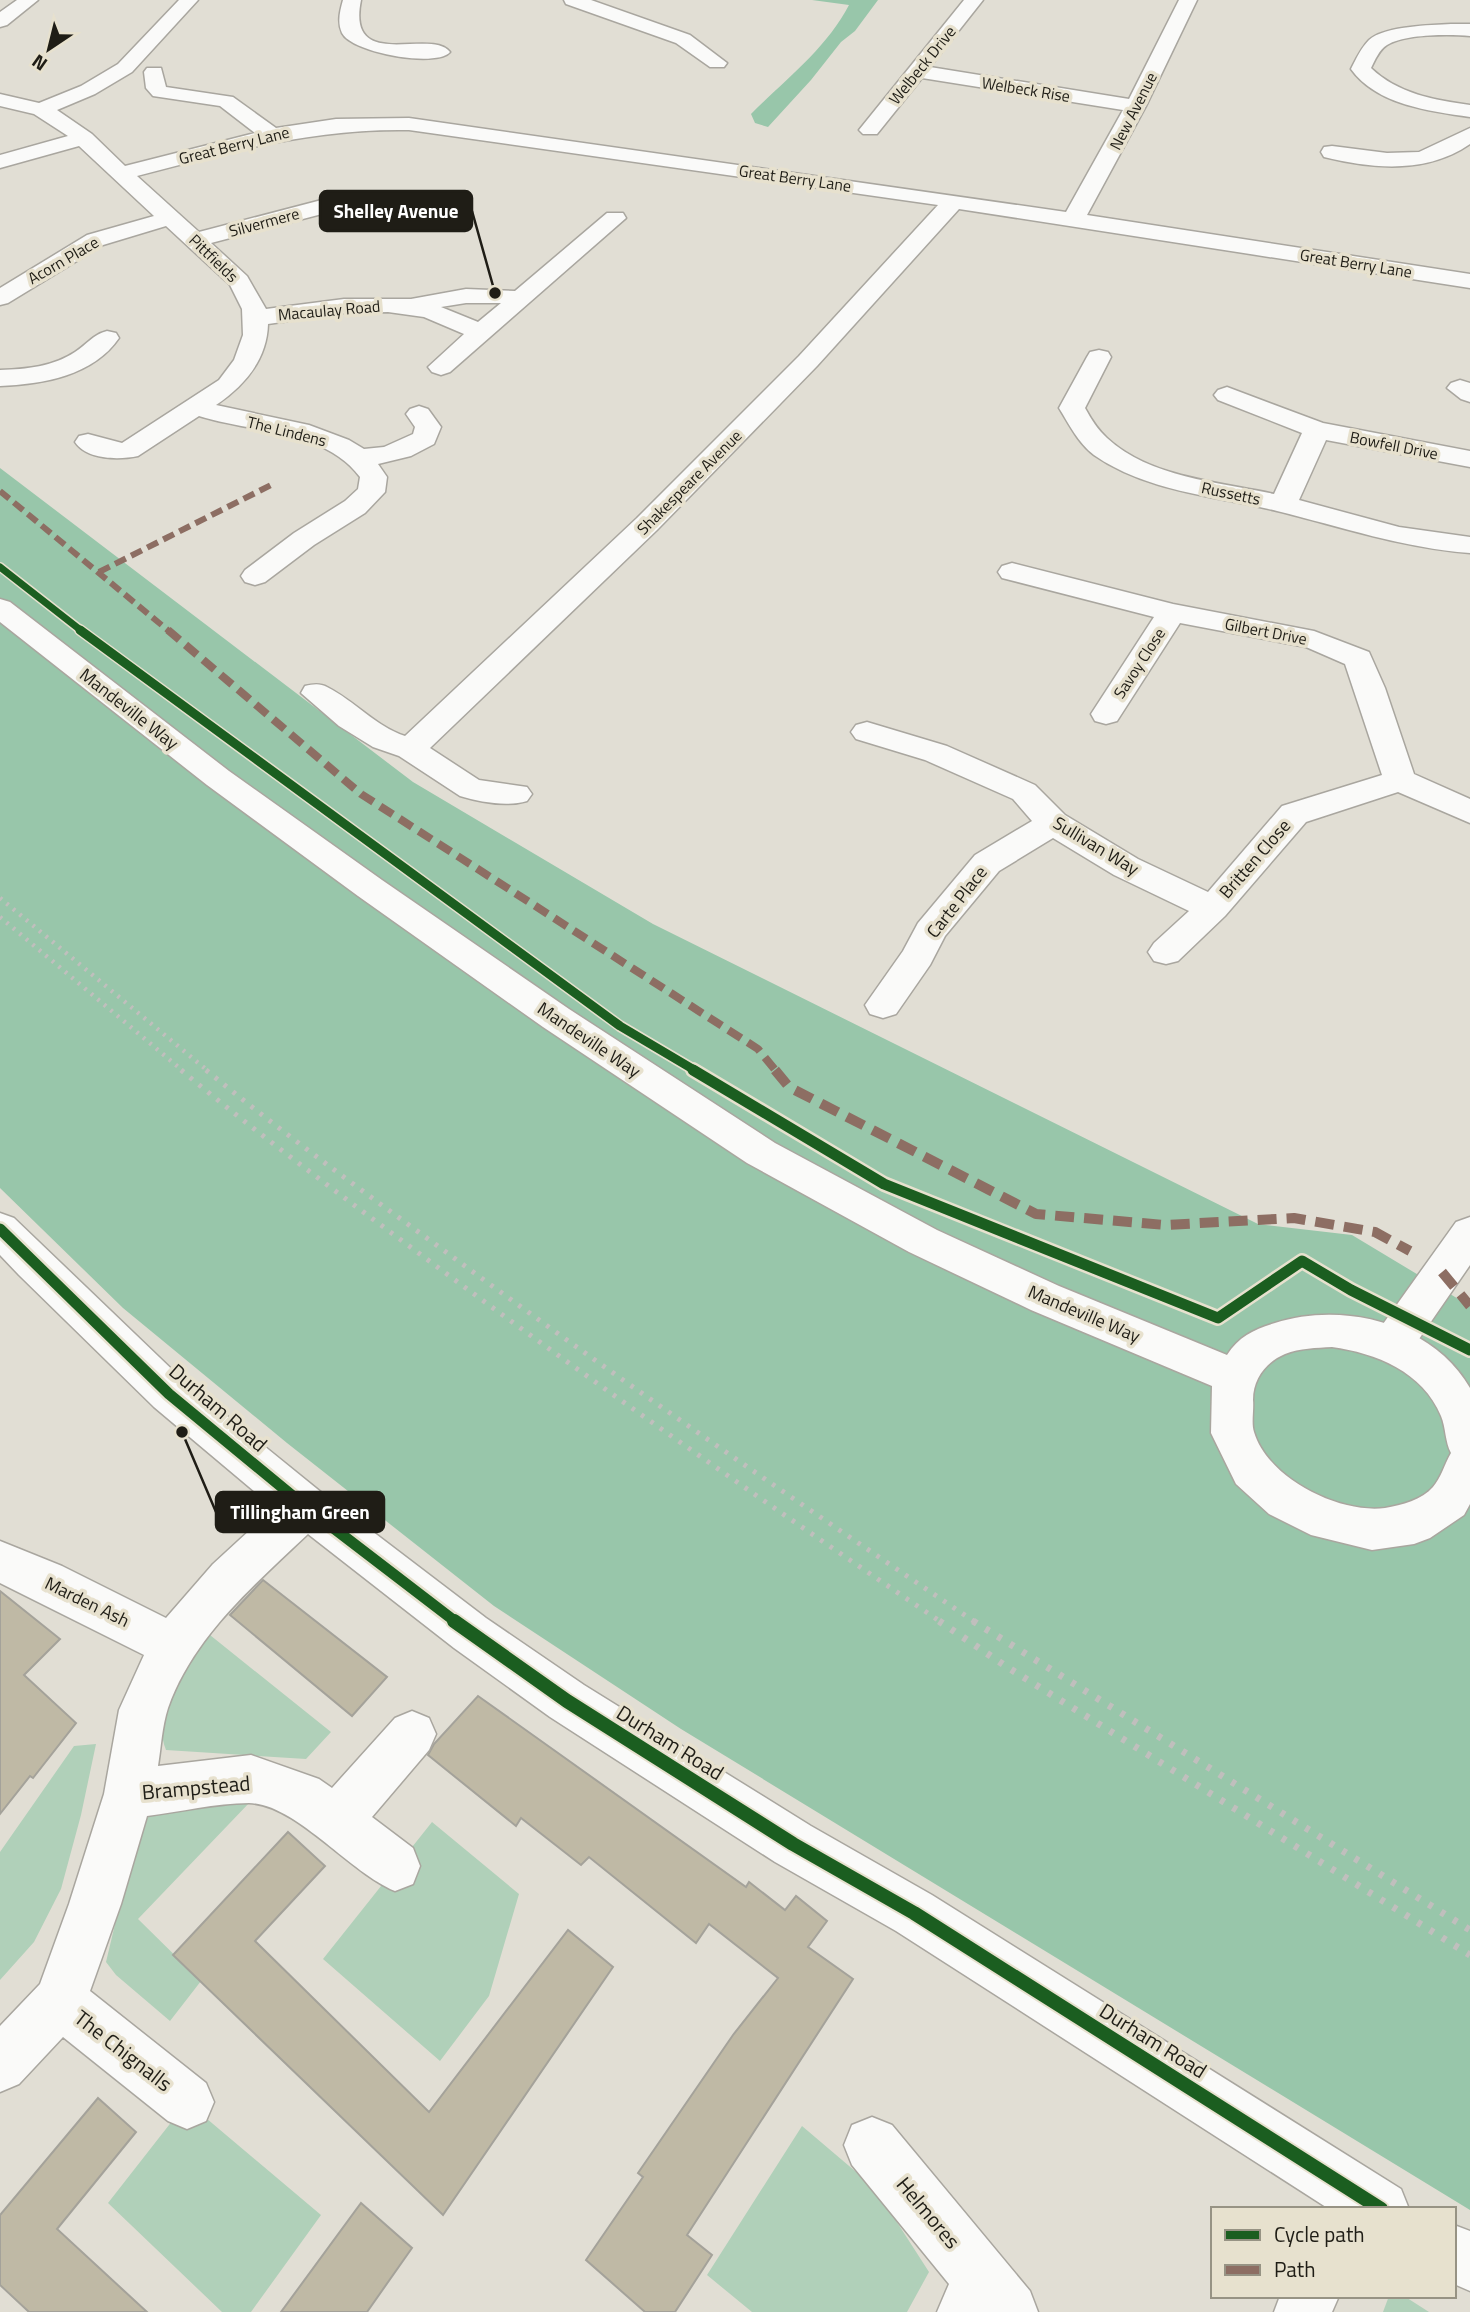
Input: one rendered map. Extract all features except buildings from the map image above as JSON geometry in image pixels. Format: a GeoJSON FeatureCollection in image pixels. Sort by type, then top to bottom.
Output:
{"type":"FeatureCollection","features":[{"type":"Feature","properties":{"kind":"street"},"geometry":{"type":"LineString","coordinates":[[4,25],[29,0]]}},
{"type":"Feature","properties":{"kind":"street"},"geometry":{"type":"LineString","coordinates":[[352,0],[348,12],[352,37],[359,42],[375,47],[440,52]]}},
{"type":"Feature","properties":{"kind":"street"},"geometry":{"type":"LineString","coordinates":[[573,0],[683,39],[717,63]]}},
{"type":"Feature","properties":{"kind":"street","name":"Welbeck Drive"},"geometry":{"type":"LineString","coordinates":[[870,130],[974,0]]}},
{"type":"Feature","properties":{"kind":"street"},"geometry":{"type":"LineString","coordinates":[[41,110],[88,90],[125,68],[178,2]]}},
{"type":"Feature","properties":{"kind":"street","name":"New Avenue"},"geometry":{"type":"LineString","coordinates":[[1073,220],[1136,106],[1182,2]]}},
{"type":"Feature","properties":{"kind":"street"},"geometry":{"type":"LineString","coordinates":[[1470,30],[1451,28],[1387,38],[1374,47],[1361,69],[1375,81],[1414,102],[1470,111]]}},
{"type":"Feature","properties":{"kind":"street","name":"Welbeck Rise"},"geometry":{"type":"LineString","coordinates":[[915,71],[1136,106]]}},
{"type":"Feature","properties":{"kind":"street"},"geometry":{"type":"LineString","coordinates":[[154,72],[156,88],[160,92],[231,103],[272,135]]}},
{"type":"Feature","properties":{"kind":"street","name":"Pittfields"},"geometry":{"type":"LineString","coordinates":[[0,100],[41,110],[85,138],[239,281],[247,292],[257,318]]}},
{"type":"Feature","properties":{"kind":"street","name":"Great Berry Lane"},"geometry":{"type":"LineString","coordinates":[[122,173],[310,127],[354,122],[409,124],[954,201],[1470,281]]}},
{"type":"Feature","properties":{"kind":"street"},"geometry":{"type":"LineString","coordinates":[[1332,152],[1412,162],[1429,157],[1470,134]]}},
{"type":"Feature","properties":{"kind":"street"},"geometry":{"type":"LineString","coordinates":[[0,162],[85,138]]}},
{"type":"Feature","properties":{"kind":"street","name":"Shakespeare Avenue"},"geometry":{"type":"LineString","coordinates":[[410,749],[647,524],[808,361],[954,201]]}},
{"type":"Feature","properties":{"kind":"street","name":"Silvermere"},"geometry":{"type":"LineString","coordinates":[[195,240],[332,204]]}},
{"type":"Feature","properties":{"kind":"street","name":"Acorn Place"},"geometry":{"type":"LineString","coordinates":[[0,298],[95,240],[170,218]]}},
{"type":"Feature","properties":{"kind":"street"},"geometry":{"type":"LineString","coordinates":[[441,367],[615,218]]}},
{"type":"Feature","properties":{"kind":"street"},"geometry":{"type":"LineString","coordinates":[[411,307],[461,295],[489,293],[522,299]]}},
{"type":"Feature","properties":{"kind":"street","name":"Macaulay Road"},"geometry":{"type":"LineString","coordinates":[[257,318],[350,307],[411,307],[432,312],[482,333]]}},
{"type":"Feature","properties":{"kind":"street"},"geometry":{"type":"LineString","coordinates":[[88,442],[116,452],[129,450],[228,385],[241,371],[256,341],[257,318]]}},
{"type":"Feature","properties":{"kind":"street"},"geometry":{"type":"LineString","coordinates":[[0,377],[51,374],[73,366],[95,351],[107,338]]}},
{"type":"Feature","properties":{"kind":"street","name":"Russetts"},"geometry":{"type":"LineString","coordinates":[[1099,357],[1072,408],[1091,437],[1105,450],[1170,480],[1283,504],[1368,530],[1470,545]]}},
{"type":"Feature","properties":{"kind":"street","name":"Bowfell Drive"},"geometry":{"type":"LineString","coordinates":[[1227,395],[1317,430],[1470,459]]}},
{"type":"Feature","properties":{"kind":"street","name":"The Lindens"},"geometry":{"type":"LineString","coordinates":[[197,407],[230,418],[262,422],[331,441],[358,457]]}},
{"type":"Feature","properties":{"kind":"street"},"geometry":{"type":"LineString","coordinates":[[358,457],[380,458],[402,451],[425,439],[428,427],[419,414]]}},
{"type":"Feature","properties":{"kind":"street"},"geometry":{"type":"LineString","coordinates":[[1283,504],[1317,430]]}},
{"type":"Feature","properties":{"kind":"street"},"geometry":{"type":"LineString","coordinates":[[255,576],[304,539],[355,507],[371,492],[374,477],[358,457]]}},
{"type":"Feature","properties":{"kind":"street","name":"Gilbert Drive"},"geometry":{"type":"LineString","coordinates":[[1012,572],[1172,613],[1314,640],[1358,658],[1371,687],[1382,732],[1400,780]]}},
{"type":"Feature","properties":{"kind":"street","name":"Mandeville Way"},"geometry":{"type":"LineString","coordinates":[[0,608],[207,769],[370,888],[578,1034],[761,1153],[923,1241],[1045,1298],[1236,1377]]}},
{"type":"Feature","properties":{"kind":"street","name":"Savoy Close"},"geometry":{"type":"LineString","coordinates":[[1106,714],[1172,613]]}},
{"type":"Feature","properties":{"kind":"street"},"geometry":{"type":"LineString","coordinates":[[316,693],[384,740],[410,749],[471,789],[516,794]]}},
{"type":"Feature","properties":{"kind":"street","name":"Sullivan Way"},"geometry":{"type":"LineString","coordinates":[[867,732],[936,753],[1024,792],[1053,823],[1126,867],[1213,908]]}},
{"type":"Feature","properties":{"kind":"street"},"geometry":{"type":"LineString","coordinates":[[1400,780],[1470,812]]}},
{"type":"Feature","properties":{"kind":"street","name":"Britten Close"},"geometry":{"type":"LineString","coordinates":[[1166,952],[1213,908],[1294,814],[1400,780]]}},
{"type":"Feature","properties":{"kind":"street","name":"Carte Place"},"geometry":{"type":"LineString","coordinates":[[883,1005],[918,956],[930,930],[986,863],[1053,823]]}},
{"type":"Feature","properties":{"kind":"street","name":"Durham Road"},"geometry":{"type":"LineString","coordinates":[[0,1229],[169,1394],[306,1507],[470,1633],[567,1701],[793,1844],[914,1913],[1359,2203]]}},
{"type":"Feature","properties":{"kind":"street"},"geometry":{"type":"LineString","coordinates":[[1393,1343],[1470,1233]]}},
{"type":"Feature","properties":{"kind":"street"},"geometry":{"type":"LineString","coordinates":[[1470,1448],[1461,1409],[1442,1381],[1421,1361],[1393,1343],[1355,1331],[1319,1328],[1287,1333],[1264,1344],[1246,1361],[1236,1377],[1229,1401],[1231,1427],[1243,1457],[1266,1486],[1292,1506],[1322,1521],[1356,1529],[1392,1529],[1461,1506],[1470,1459]]}},
{"type":"Feature","properties":{"kind":"street"},"geometry":{"type":"LineString","coordinates":[[0,2065],[60,2001],[95,1904],[129,1794],[143,1710],[172,1645],[229,1579],[306,1507]]}},
{"type":"Feature","properties":{"kind":"street","name":"Marden Ash"},"geometry":{"type":"LineString","coordinates":[[0,1562],[46,1581],[172,1645]]}},
{"type":"Feature","properties":{"kind":"street"},"geometry":{"type":"LineString","coordinates":[[336,1821],[412,1734]]}},
{"type":"Feature","properties":{"kind":"street","name":"Brampstead"},"geometry":{"type":"LineString","coordinates":[[129,1794],[251,1779],[302,1796],[394,1866]]}},
{"type":"Feature","properties":{"kind":"street","name":"The Chignalls"},"geometry":{"type":"LineString","coordinates":[[60,2001],[187,2102]]}},
{"type":"Feature","properties":{"kind":"street","name":"Helmores"},"geometry":{"type":"LineString","coordinates":[[872,2145],[986,2301]]}},
{"type":"Feature","properties":{"kind":"green space"},"geometry":{"type":"Polygon","coordinates":[[[812,0],[878,0],[855,31],[841,42],[768,127],[755,123],[751,114],[817,50],[849,5],[812,0]]]}},
{"type":"Feature","properties":{"kind":"green space"},"geometry":{"type":"Polygon","coordinates":[[[0,468],[413,782],[653,924],[1258,1224],[1352,1235],[1470,1306],[1470,2210],[681,1729],[494,1606],[287,1443],[123,1308],[0,1188],[0,468]]]}},
{"type":"Feature","properties":{"kind":"green space"},"geometry":{"type":"Polygon","coordinates":[[[205,1631],[331,1732],[306,1759],[166,1750],[162,1735],[167,1704],[205,1631]]]}},
{"type":"Feature","properties":{"kind":"green space"},"geometry":{"type":"Polygon","coordinates":[[[96,1744],[61,1889],[34,1942],[0,1980],[0,1852],[74,1746],[96,1744]]]}},
{"type":"Feature","properties":{"kind":"green space"},"geometry":{"type":"Polygon","coordinates":[[[251,1801],[138,1919],[201,1981],[170,2021],[116,1975],[106,1962],[139,1824],[152,1813],[251,1801]]]}},
{"type":"Feature","properties":{"kind":"green space"},"geometry":{"type":"Polygon","coordinates":[[[432,1822],[519,1894],[489,1996],[440,2061],[323,1959],[432,1822]]]}},
{"type":"Feature","properties":{"kind":"green space"},"geometry":{"type":"Polygon","coordinates":[[[187,2102],[321,2215],[251,2312],[222,2312],[108,2203],[187,2102]]]}},
{"type":"Feature","properties":{"kind":"green space"},"geometry":{"type":"Polygon","coordinates":[[[802,2126],[875,2188],[929,2272],[907,2312],[752,2312],[707,2275],[802,2126]]]}},
{"type":"Feature","properties":{"kind":"green space"},"geometry":{"type":"Polygon","coordinates":[[[1388,2298],[1407,2298],[1429,2312],[1383,2312],[1388,2298]]]}},
{"type":"Feature","properties":{"kind":"railway"},"geometry":{"type":"LineString","coordinates":[[0,898],[208,1071]]}},
{"type":"Feature","properties":{"kind":"railway"},"geometry":{"type":"LineString","coordinates":[[0,917],[183,1071]]}},
{"type":"Feature","properties":{"kind":"railway"},"geometry":{"type":"LineString","coordinates":[[181,1070],[307,1170],[498,1312],[687,1447],[941,1622]]}},
{"type":"Feature","properties":{"kind":"railway"},"geometry":{"type":"LineString","coordinates":[[206,1070],[325,1163],[511,1300],[775,1486],[975,1622]]}},
{"type":"Feature","properties":{"kind":"railway"},"geometry":{"type":"LineString","coordinates":[[939,1621],[1007,1667],[1470,1955]]}},
{"type":"Feature","properties":{"kind":"railway"},"geometry":{"type":"LineString","coordinates":[[973,1621],[1470,1930]]}},
{"type":"Feature","properties":{"kind":"marked path"},"geometry":{"type":"LineString","coordinates":[[99,572],[271,485]]}},
{"type":"Feature","properties":{"kind":"marked path"},"geometry":{"type":"LineString","coordinates":[[0,491],[112,582],[361,794],[758,1049],[789,1087],[1036,1214],[1165,1225],[1294,1218],[1375,1232],[1410,1251]]}},
{"type":"Feature","properties":{"kind":"marked path"},"geometry":{"type":"LineString","coordinates":[[1442,1272],[1470,1306]]}},
{"type":"Feature","properties":{"kind":"cycle path"},"geometry":{"type":"LineString","coordinates":[[0,567],[48,606],[620,1026],[884,1184],[1218,1318],[1302,1261],[1351,1290],[1470,1350]]}},
{"type":"Feature","properties":{"kind":"cycle path"},"geometry":{"type":"LineString","coordinates":[[0,1229],[169,1394],[306,1507],[470,1633],[567,1701],[793,1844],[914,1913],[1378,2207]]}},
{"type":"Feature","properties":{"kind":"place","name":"Shelley Avenue"},"geometry":{"type":"Point","coordinates":[495,293]}},
{"type":"Feature","properties":{"kind":"place","name":"Tillingham Green"},"geometry":{"type":"Point","coordinates":[182,1432]}}]}
